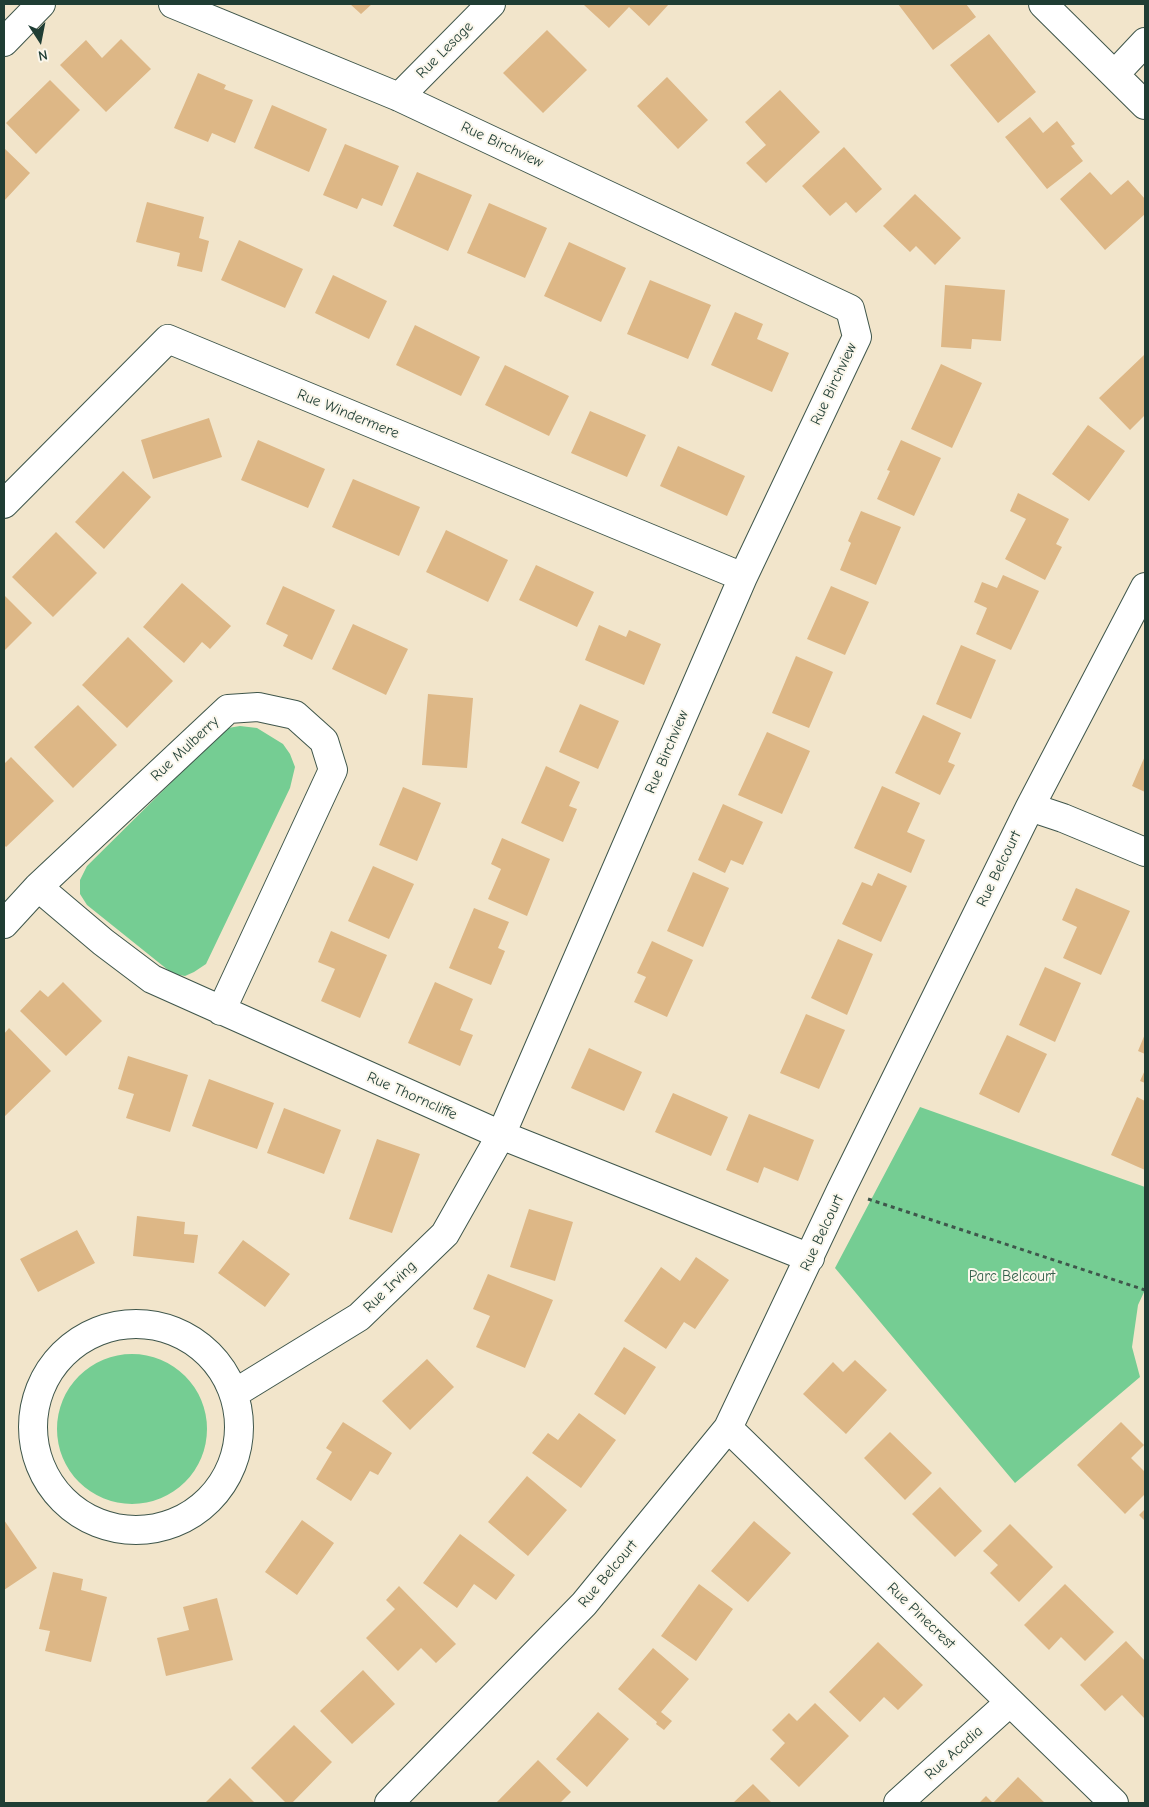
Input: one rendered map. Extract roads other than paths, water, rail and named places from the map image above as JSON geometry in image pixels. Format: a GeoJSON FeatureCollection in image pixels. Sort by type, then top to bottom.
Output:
{"type":"FeatureCollection","features":[{"type":"Feature","properties":{"kind":"street"},"geometry":{"type":"LineString","coordinates":[[4,42],[41,4]]}},
{"type":"Feature","properties":{"kind":"street","name":"Rue Birchview"},"geometry":{"type":"LineString","coordinates":[[174,4],[399,97],[850,309],[857,337],[743,577],[501,1135]]}},
{"type":"Feature","properties":{"kind":"street","name":"Rue Lesage"},"geometry":{"type":"LineString","coordinates":[[399,97],[491,4]]}},
{"type":"Feature","properties":{"kind":"street"},"geometry":{"type":"LineString","coordinates":[[1043,4],[1145,105]]}},
{"type":"Feature","properties":{"kind":"street"},"geometry":{"type":"LineString","coordinates":[[1115,74],[1145,42]]}},
{"type":"Feature","properties":{"kind":"street","name":"Rue Windermere"},"geometry":{"type":"LineString","coordinates":[[4,504],[168,339],[743,577]]}},
{"type":"Feature","properties":{"kind":"street","name":"Rue Belcourt"},"geometry":{"type":"LineString","coordinates":[[389,1803],[584,1604],[728,1428],[1030,806],[1145,587]]}},
{"type":"Feature","properties":{"kind":"street","name":"Rue Mulberry"},"geometry":{"type":"LineString","coordinates":[[4,924],[38,887],[228,709],[258,707],[295,715],[324,741],[333,770],[221,1011]]}},
{"type":"Feature","properties":{"kind":"street"},"geometry":{"type":"LineString","coordinates":[[1030,806],[1145,852]]}},
{"type":"Feature","properties":{"kind":"street","name":"Rue Thorncliffe"},"geometry":{"type":"LineString","coordinates":[[38,887],[103,942],[152,979],[501,1135],[810,1258]]}},
{"type":"Feature","properties":{"kind":"street","name":"Rue Irving"},"geometry":{"type":"LineString","coordinates":[[235,1394],[359,1317],[445,1234],[501,1135]]}},
{"type":"Feature","properties":{"kind":"street"},"geometry":{"type":"LineString","coordinates":[[122,1324],[157,1325],[191,1338],[218,1362],[235,1394],[240,1426],[236,1458],[221,1488],[197,1511],[168,1526],[135,1531],[102,1526],[73,1510],[50,1487],[36,1457],[32,1422],[40,1387],[59,1356],[88,1334],[122,1324]]}},
{"type":"Feature","properties":{"kind":"street","name":"Rue Pinecrest"},"geometry":{"type":"LineString","coordinates":[[728,1428],[1114,1803]]}},
{"type":"Feature","properties":{"kind":"street","name":"Rue Acadia"},"geometry":{"type":"LineString","coordinates":[[898,1803],[1010,1702]]}},
{"type":"Feature","properties":{"kind":"park label","name":"Parc Belcourt"},"geometry":{"type":"Point","coordinates":[1012,1277]}}]}
